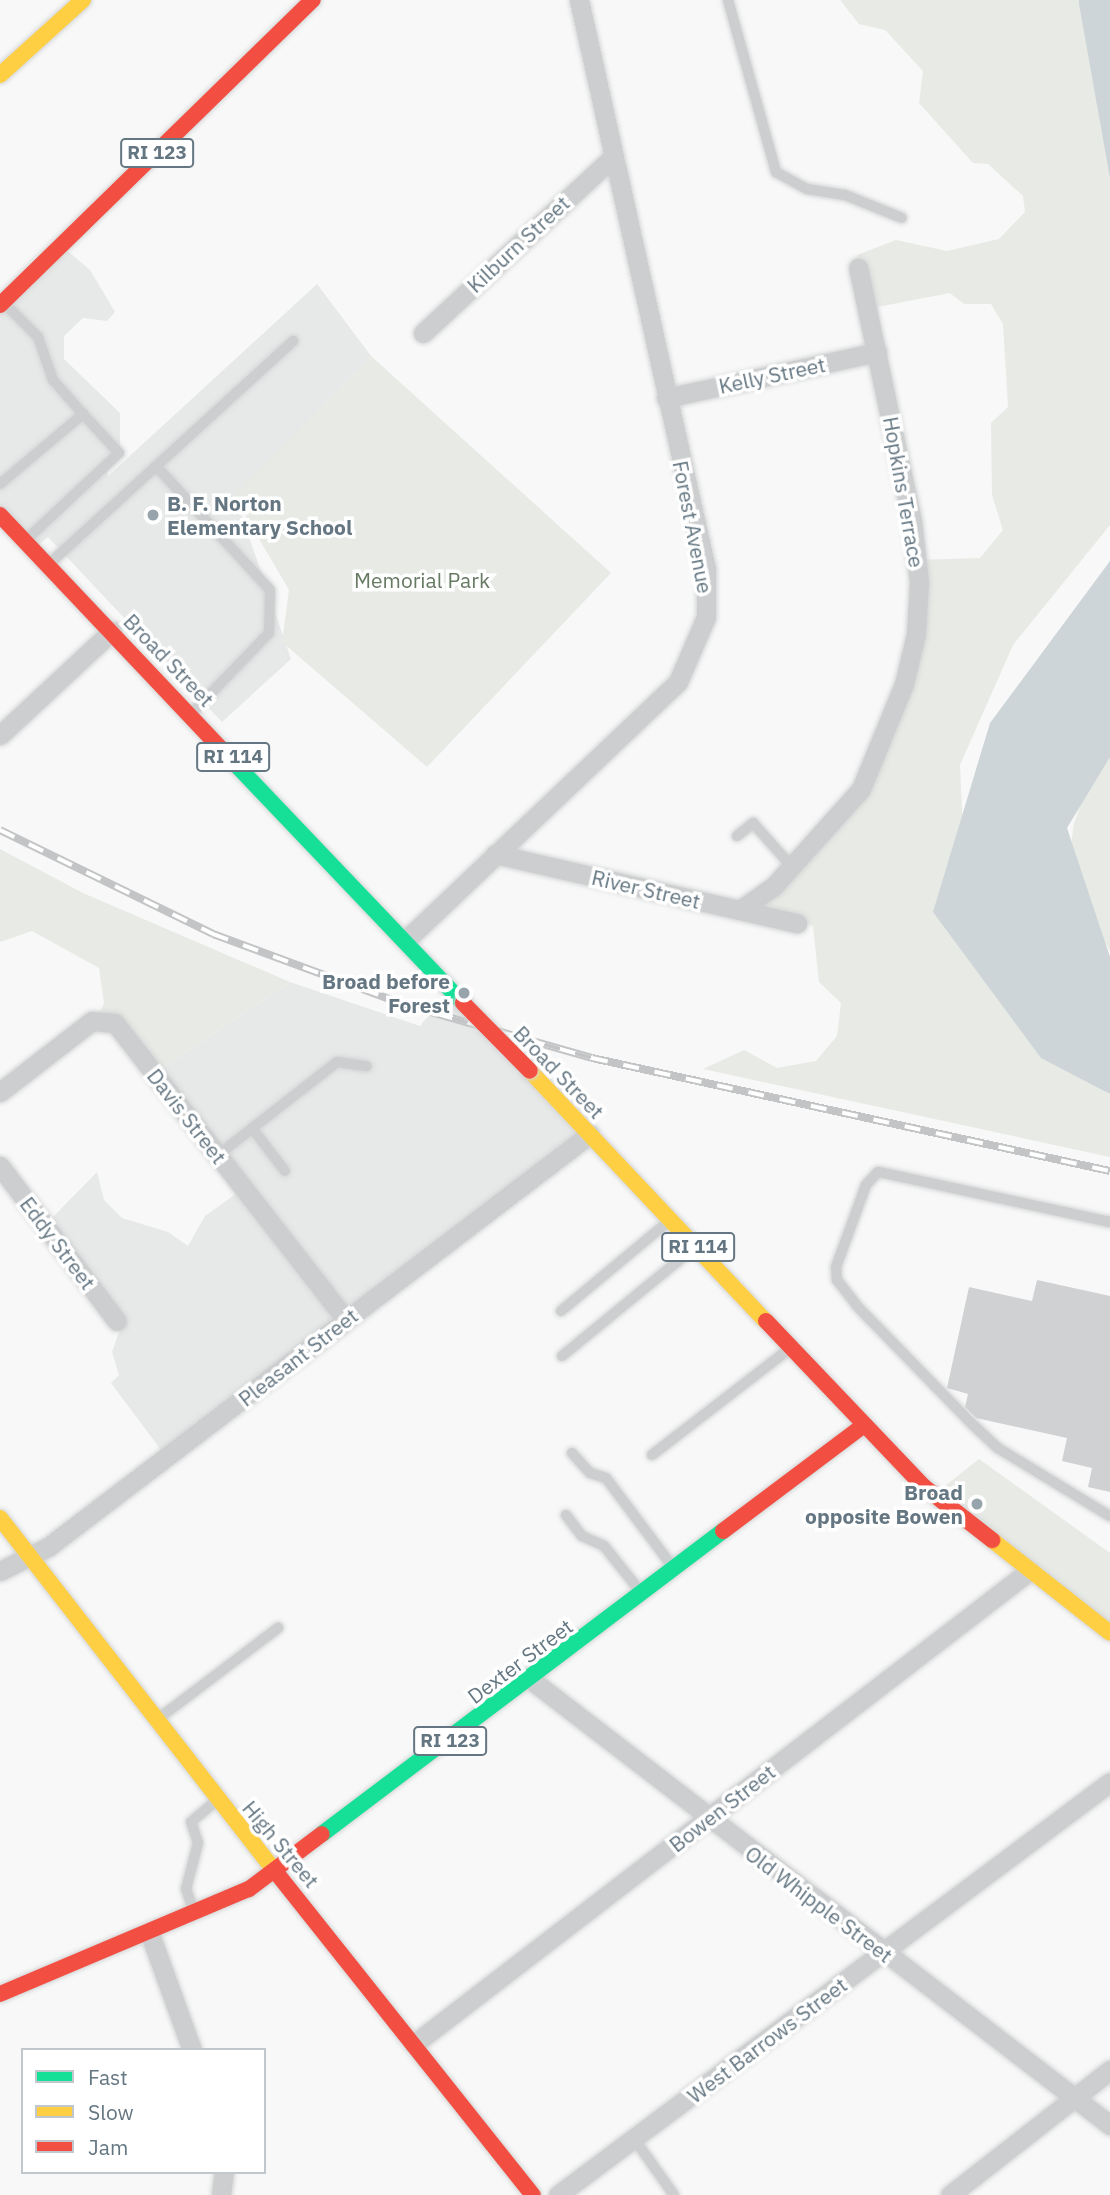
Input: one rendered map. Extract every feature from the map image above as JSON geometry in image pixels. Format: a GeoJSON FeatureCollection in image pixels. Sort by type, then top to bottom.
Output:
{"type":"FeatureCollection","features":[{"type":"Feature","properties":{"kind":"main road"},"geometry":{"type":"LineString","coordinates":[[0,75],[83,0]]}},
{"type":"Feature","properties":{"kind":"main road","name":"RI 123"},"geometry":{"type":"LineString","coordinates":[[2,303],[313,0]]}},
{"type":"Feature","properties":{"kind":"main road","name":"Broad Street"},"geometry":{"type":"LineString","coordinates":[[0,515],[192,713],[463,1003],[697,1246],[863,1426],[968,1527],[1110,1633]]}},
{"type":"Feature","properties":{"kind":"main road","name":"Dexter Street"},"geometry":{"type":"LineString","coordinates":[[0,1994],[195,1914],[275,1871],[863,1426]]}},
{"type":"Feature","properties":{"kind":"main road","name":"High Street"},"geometry":{"type":"LineString","coordinates":[[0,1518],[155,1722],[533,2195]]}},
{"type":"Feature","properties":{"kind":"street","name":"Forest Avenue"},"geometry":{"type":"LineString","coordinates":[[405,940],[658,703],[696,650],[709,604],[706,569],[579,0]]}},
{"type":"Feature","properties":{"kind":"street","name":"Kilburn Street"},"geometry":{"type":"LineString","coordinates":[[423,333],[613,157]]}},
{"type":"Feature","properties":{"kind":"street","name":"Hopkins Terrace"},"geometry":{"type":"LineString","coordinates":[[740,910],[792,867],[861,789],[904,684],[916,634],[918,559],[858,268]]}},
{"type":"Feature","properties":{"kind":"street","name":"Kelly Street"},"geometry":{"type":"LineString","coordinates":[[666,398],[877,352]]}},
{"type":"Feature","properties":{"kind":"street"},"geometry":{"type":"LineString","coordinates":[[0,735],[112,631]]}},
{"type":"Feature","properties":{"kind":"street","name":"River Street"},"geometry":{"type":"LineString","coordinates":[[495,854],[797,923]]}},
{"type":"Feature","properties":{"kind":"street","name":"Davis Street"},"geometry":{"type":"LineString","coordinates":[[0,1093],[92,1021],[107,1018],[346,1320]]}},
{"type":"Feature","properties":{"kind":"street","name":"Pleasant Street"},"geometry":{"type":"LineString","coordinates":[[0,1571],[27,1553],[48,1547],[590,1134]]}},
{"type":"Feature","properties":{"kind":"street","name":"Eddy Street"},"geometry":{"type":"LineString","coordinates":[[0,1166],[117,1321]]}},
{"type":"Feature","properties":{"kind":"street","name":"Bowen Street"},"geometry":{"type":"LineString","coordinates":[[414,2044],[1029,1571]]}},
{"type":"Feature","properties":{"kind":"street","name":"Old Whipple Street"},"geometry":{"type":"LineString","coordinates":[[530,1679],[708,1819],[1110,2125]]}},
{"type":"Feature","properties":{"kind":"street","name":"West Barrows Street"},"geometry":{"type":"LineString","coordinates":[[558,2195],[1110,1782]]}},
{"type":"Feature","properties":{"kind":"street"},"geometry":{"type":"LineString","coordinates":[[150,1934],[191,2048]]}},
{"type":"Feature","properties":{"kind":"street"},"geometry":{"type":"LineString","coordinates":[[950,2195],[1110,2070]]}},
{"type":"Feature","properties":{"kind":"street"},"geometry":{"type":"LineString","coordinates":[[221,2195],[224,2174]]}},
{"type":"Feature","properties":{"kind":"lane"},"geometry":{"type":"LineString","coordinates":[[728,0],[776,172],[807,189],[845,195],[902,218]]}},
{"type":"Feature","properties":{"kind":"lane"},"geometry":{"type":"LineString","coordinates":[[2,303],[38,337],[53,380],[118,453],[25,541]]}},
{"type":"Feature","properties":{"kind":"lane"},"geometry":{"type":"LineString","coordinates":[[48,565],[293,341]]}},
{"type":"Feature","properties":{"kind":"lane"},"geometry":{"type":"LineString","coordinates":[[0,484],[83,414]]}},
{"type":"Feature","properties":{"kind":"lane"},"geometry":{"type":"LineString","coordinates":[[156,466],[270,590],[269,634],[192,713]]}},
{"type":"Feature","properties":{"kind":"lane"},"geometry":{"type":"LineString","coordinates":[[737,836],[753,823],[792,867]]}},
{"type":"Feature","properties":{"kind":"lane"},"geometry":{"type":"LineString","coordinates":[[218,1155],[337,1062],[367,1066]]}},
{"type":"Feature","properties":{"kind":"lane"},"geometry":{"type":"LineString","coordinates":[[252,1128],[285,1171]]}},
{"type":"Feature","properties":{"kind":"lane"},"geometry":{"type":"LineString","coordinates":[[1110,1223],[878,1172],[866,1185],[836,1268],[837,1280],[857,1306],[980,1432],[1110,1516]]}},
{"type":"Feature","properties":{"kind":"lane"},"geometry":{"type":"LineString","coordinates":[[561,1311],[671,1219]]}},
{"type":"Feature","properties":{"kind":"lane"},"geometry":{"type":"LineString","coordinates":[[562,1356],[697,1246]]}},
{"type":"Feature","properties":{"kind":"lane"},"geometry":{"type":"LineString","coordinates":[[652,1455],[791,1347]]}},
{"type":"Feature","properties":{"kind":"lane"},"geometry":{"type":"LineString","coordinates":[[572,1453],[590,1474],[606,1478],[675,1569]]}},
{"type":"Feature","properties":{"kind":"lane"},"geometry":{"type":"LineString","coordinates":[[565,1515],[582,1536],[604,1546],[642,1594]]}},
{"type":"Feature","properties":{"kind":"lane"},"geometry":{"type":"LineString","coordinates":[[155,1722],[278,1628]]}},
{"type":"Feature","properties":{"kind":"lane"},"geometry":{"type":"LineString","coordinates":[[195,1914],[186,1889],[198,1857],[191,1822],[217,1800]]}},
{"type":"Feature","properties":{"kind":"lane"},"geometry":{"type":"LineString","coordinates":[[635,2140],[674,2195]]}},
{"type":"Feature","properties":{"kind":"shaded area"},"geometry":{"type":"Polygon","coordinates":[[[1079,0],[1110,0],[1110,178],[1079,4],[1079,0]]]}},
{"type":"Feature","properties":{"kind":"shaded area","name":"B. F. Norton Elementary School"},"geometry":{"type":"Polygon","coordinates":[[[56,241],[90,270],[115,312],[107,321],[83,318],[64,336],[64,359],[120,413],[120,449],[106,462],[108,476],[317,284],[371,356],[235,496],[291,659],[222,722],[48,537],[37,546],[0,509],[0,295],[56,241]]]}},
{"type":"Feature","properties":{"kind":"shaded area"},"geometry":{"type":"Polygon","coordinates":[[[1110,561],[1110,757],[1067,828],[1110,957],[1110,1094],[1041,1058],[933,912],[990,723],[1110,561]]]}},
{"type":"Feature","properties":{"kind":"shaded area"},"geometry":{"type":"Polygon","coordinates":[[[290,982],[420,1026],[451,988],[585,1128],[161,1450],[111,1383],[119,1375],[112,1352],[122,1323],[51,1219],[97,1172],[104,1200],[122,1218],[168,1232],[188,1246],[205,1216],[244,1188],[157,1072],[290,982]]]}},
{"type":"Feature","properties":{"kind":"green space"},"geometry":{"type":"Polygon","coordinates":[[[840,0],[1091,0],[1110,141],[1110,525],[1013,645],[960,765],[967,921],[989,987],[1016,1023],[1110,1095],[1110,1157],[703,1069],[744,1050],[777,1068],[816,1061],[837,1036],[841,1003],[819,982],[813,926],[754,909],[858,788],[907,671],[916,560],[980,558],[1003,530],[992,495],[991,423],[1008,407],[1003,324],[991,304],[964,304],[950,293],[872,308],[857,255],[896,240],[947,251],[999,239],[1025,212],[1023,196],[988,164],[973,163],[919,103],[923,71],[885,30],[859,24],[840,0]]]}},
{"type":"Feature","properties":{"kind":"green space","name":"Memorial Park"},"geometry":{"type":"Polygon","coordinates":[[[371,356],[611,573],[427,767],[282,642],[289,590],[234,496],[371,356]]]}},
{"type":"Feature","properties":{"kind":"green space"},"geometry":{"type":"Polygon","coordinates":[[[1110,726],[1110,951],[1066,881],[1074,823],[1110,726]]]}},
{"type":"Feature","properties":{"kind":"green space"},"geometry":{"type":"Polygon","coordinates":[[[0,849],[83,893],[290,982],[157,1072],[99,1014],[104,1003],[99,968],[32,931],[0,942],[0,849]]]}},
{"type":"Feature","properties":{"kind":"green space"},"geometry":{"type":"Polygon","coordinates":[[[979,1459],[1110,1553],[1110,1626],[941,1489],[979,1459]]]}},
{"type":"Feature","properties":{"kind":"building"},"geometry":{"type":"Polygon","coordinates":[[[1037,1280],[1110,1296],[1110,1492],[1088,1487],[1092,1468],[1062,1461],[1067,1438],[976,1418],[965,1407],[968,1394],[947,1388],[969,1287],[1032,1301],[1037,1280]]]}},
{"type":"Feature","properties":{"kind":"railway"},"geometry":{"type":"LineString","coordinates":[[0,830],[213,934],[406,1005],[592,1058],[1110,1171]]}},
{"type":"Feature","properties":{"kind":"traffic: fast"},"geometry":{"type":"LineString","coordinates":[[223,751],[463,1003]]}},
{"type":"Feature","properties":{"kind":"traffic: fast"},"geometry":{"type":"LineString","coordinates":[[322,1834],[723,1531]]}},
{"type":"Feature","properties":{"kind":"traffic: slow"},"geometry":{"type":"LineString","coordinates":[[0,75],[83,0]]}},
{"type":"Feature","properties":{"kind":"traffic: slow"},"geometry":{"type":"LineString","coordinates":[[530,1071],[766,1321]]}},
{"type":"Feature","properties":{"kind":"traffic: slow"},"geometry":{"type":"LineString","coordinates":[[0,1518],[275,1871]]}},
{"type":"Feature","properties":{"kind":"traffic: slow"},"geometry":{"type":"LineString","coordinates":[[992,1540],[1110,1633]]}},
{"type":"Feature","properties":{"kind":"traffic: jam"},"geometry":{"type":"LineString","coordinates":[[0,305],[313,0]]}},
{"type":"Feature","properties":{"kind":"traffic: jam"},"geometry":{"type":"LineString","coordinates":[[0,515],[223,751]]}},
{"type":"Feature","properties":{"kind":"traffic: jam"},"geometry":{"type":"LineString","coordinates":[[463,1003],[530,1071]]}},
{"type":"Feature","properties":{"kind":"traffic: jam"},"geometry":{"type":"LineString","coordinates":[[766,1321],[923,1486],[992,1540]]}},
{"type":"Feature","properties":{"kind":"traffic: jam"},"geometry":{"type":"LineString","coordinates":[[723,1531],[863,1426]]}},
{"type":"Feature","properties":{"kind":"traffic: jam"},"geometry":{"type":"LineString","coordinates":[[0,1994],[249,1889],[322,1834]]}},
{"type":"Feature","properties":{"kind":"traffic: jam"},"geometry":{"type":"LineString","coordinates":[[275,1871],[533,2195]]}},
{"type":"Feature","properties":{"kind":"place","name":"B. F. Norton Elementary School"},"geometry":{"type":"Point","coordinates":[153,515]}},
{"type":"Feature","properties":{"kind":"place","name":"Broad before Forest"},"geometry":{"type":"Point","coordinates":[464,993]}},
{"type":"Feature","properties":{"kind":"place","name":"Broad opposite Bowen"},"geometry":{"type":"Point","coordinates":[977,1504]}}]}
